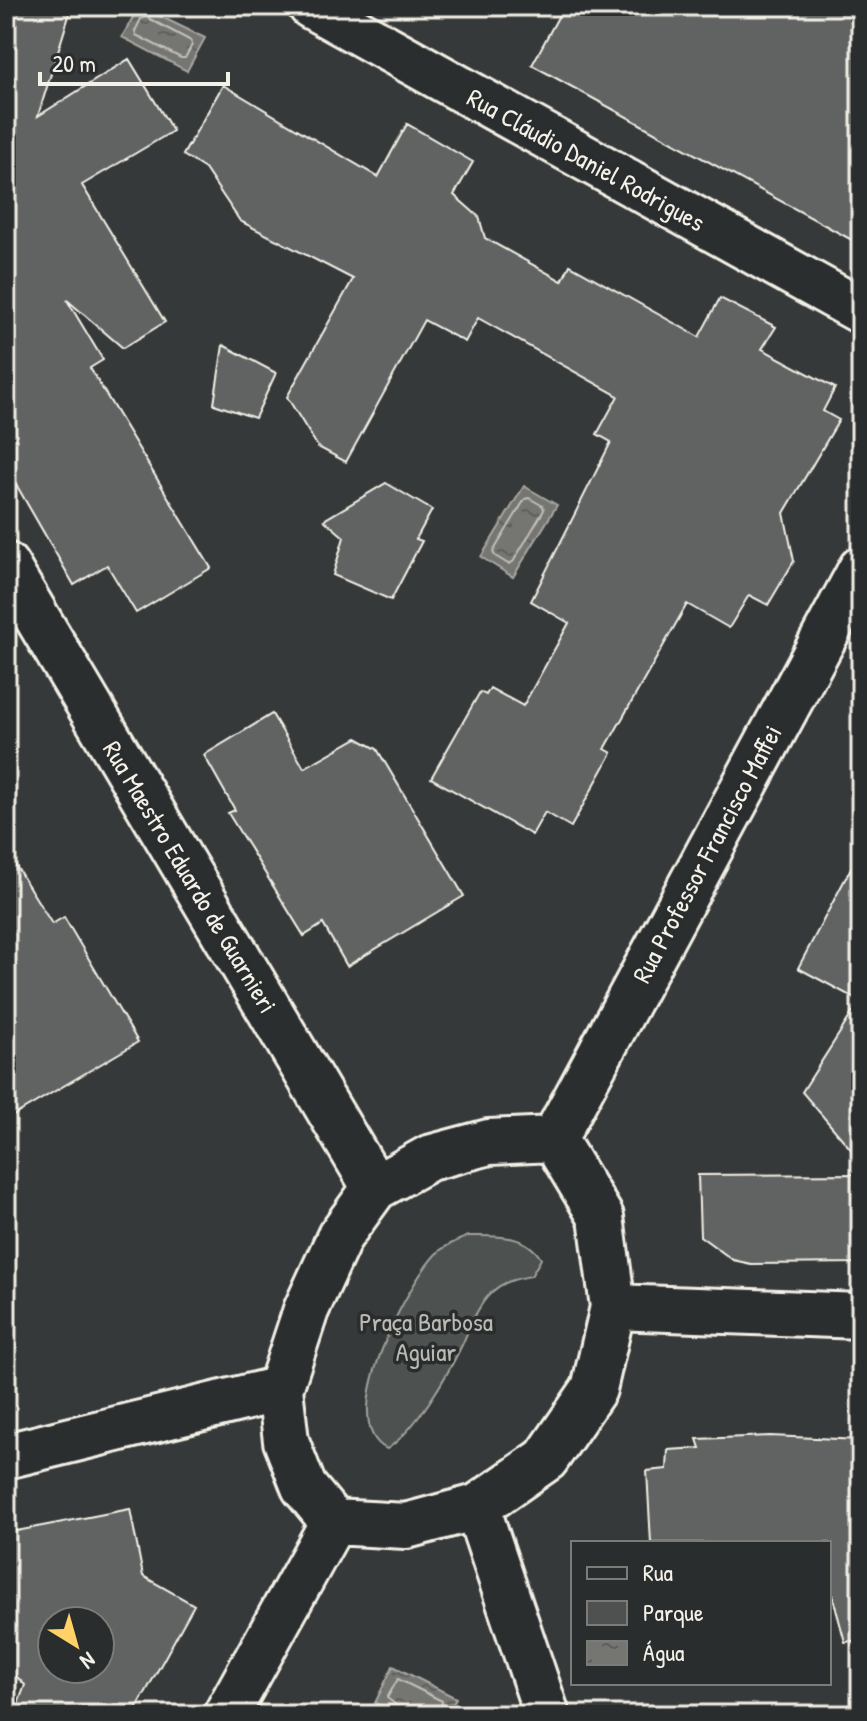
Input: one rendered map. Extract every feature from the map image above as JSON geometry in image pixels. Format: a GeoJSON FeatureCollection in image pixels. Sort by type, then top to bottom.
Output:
{"type":"FeatureCollection","features":[{"type":"Feature","properties":{"kind":"street","name":"Rua Cláudio Daniel Rodrigues"},"geometry":{"type":"LineString","coordinates":[[311,6],[861,311]]}},
{"type":"Feature","properties":{"kind":"street","name":"Rua Maestro Eduardo de Guarnieri"},"geometry":{"type":"LineString","coordinates":[[6,565],[375,1188]]}},
{"type":"Feature","properties":{"kind":"street","name":"Rua Professor Francisco Maffei"},"geometry":{"type":"LineString","coordinates":[[554,1139],[861,569]]}},
{"type":"Feature","properties":{"kind":"street"},"geometry":{"type":"LineString","coordinates":[[554,1139],[601,1217],[613,1307],[594,1389],[546,1459],[477,1507],[406,1526],[333,1522],[304,1487],[286,1441],[280,1389],[306,1310],[340,1236],[375,1188],[429,1158],[489,1142],[554,1139]]}},
{"type":"Feature","properties":{"kind":"street"},"geometry":{"type":"LineString","coordinates":[[613,1307],[861,1316]]}},
{"type":"Feature","properties":{"kind":"street"},"geometry":{"type":"LineString","coordinates":[[6,1456],[280,1389]]}},
{"type":"Feature","properties":{"kind":"street"},"geometry":{"type":"LineString","coordinates":[[477,1507],[547,1715]]}},
{"type":"Feature","properties":{"kind":"street"},"geometry":{"type":"LineString","coordinates":[[226,1715],[333,1522]]}},
{"type":"Feature","properties":{"kind":"green space","name":"Praça Barbosa Aguiar"},"geometry":{"type":"Polygon","coordinates":[[[469,1236],[499,1236],[518,1240],[527,1244],[541,1259],[531,1276],[515,1279],[497,1288],[482,1304],[430,1402],[409,1429],[387,1449],[372,1434],[368,1412],[371,1384],[381,1353],[409,1293],[436,1254],[469,1236]]]}},
{"type":"Feature","properties":{"kind":"water"},"geometry":{"type":"Polygon","coordinates":[[[139,6],[205,38],[187,71],[122,37],[139,6]]]}},
{"type":"Feature","properties":{"kind":"water"},"geometry":{"type":"Polygon","coordinates":[[[524,486],[557,505],[513,577],[481,557],[524,486]]]}},
{"type":"Feature","properties":{"kind":"water"},"geometry":{"type":"Polygon","coordinates":[[[393,1666],[456,1698],[447,1715],[400,1715],[375,1703],[393,1666]]]}},
{"type":"Feature","properties":{"kind":"building"},"geometry":{"type":"Polygon","coordinates":[[[6,6],[72,6],[38,116],[129,59],[173,131],[82,185],[165,322],[123,348],[67,300],[103,360],[90,368],[211,568],[136,613],[107,565],[74,585],[6,467],[6,6]]]}},
{"type":"Feature","properties":{"kind":"building"},"geometry":{"type":"Polygon","coordinates":[[[564,6],[861,6],[861,245],[532,65],[564,6]]]}},
{"type":"Feature","properties":{"kind":"building"},"geometry":{"type":"Polygon","coordinates":[[[223,85],[378,177],[407,124],[473,162],[454,195],[479,217],[485,238],[562,281],[570,265],[699,337],[720,298],[776,327],[762,349],[835,388],[823,411],[839,420],[784,513],[794,561],[768,605],[749,595],[729,628],[687,604],[605,749],[612,753],[571,827],[545,812],[532,835],[431,778],[480,692],[486,695],[490,688],[523,706],[569,623],[531,601],[611,442],[597,434],[618,396],[478,318],[465,342],[424,320],[346,462],[318,447],[287,397],[353,279],[240,221],[205,169],[183,155],[223,85]]]}},
{"type":"Feature","properties":{"kind":"building"},"geometry":{"type":"Polygon","coordinates":[[[223,345],[276,373],[255,418],[214,404],[223,345]]]}},
{"type":"Feature","properties":{"kind":"building"},"geometry":{"type":"Polygon","coordinates":[[[386,483],[432,510],[416,539],[422,541],[391,600],[333,575],[344,537],[324,520],[386,483]]]}},
{"type":"Feature","properties":{"kind":"building"},"geometry":{"type":"Polygon","coordinates":[[[272,714],[304,768],[357,738],[377,749],[464,896],[347,966],[323,924],[304,936],[228,813],[235,810],[204,755],[272,714]]]}},
{"type":"Feature","properties":{"kind":"building"},"geometry":{"type":"Polygon","coordinates":[[[861,849],[861,1161],[802,1092],[860,1001],[798,968],[861,849]]]}},
{"type":"Feature","properties":{"kind":"building"},"geometry":{"type":"Polygon","coordinates":[[[6,850],[52,924],[64,917],[138,1042],[6,1120],[6,850]]]}},
{"type":"Feature","properties":{"kind":"building"},"geometry":{"type":"Polygon","coordinates":[[[861,1174],[861,1263],[751,1264],[733,1260],[700,1236],[698,1175],[861,1174]]]}},
{"type":"Feature","properties":{"kind":"building"},"geometry":{"type":"Polygon","coordinates":[[[770,1436],[861,1440],[861,1640],[845,1642],[831,1590],[831,1541],[651,1541],[647,1471],[667,1469],[668,1450],[700,1448],[697,1439],[770,1436]]]}},
{"type":"Feature","properties":{"kind":"building"},"geometry":{"type":"Polygon","coordinates":[[[130,1509],[143,1576],[194,1605],[133,1715],[14,1715],[25,1685],[6,1666],[6,1533],[130,1509]]]}}]}
